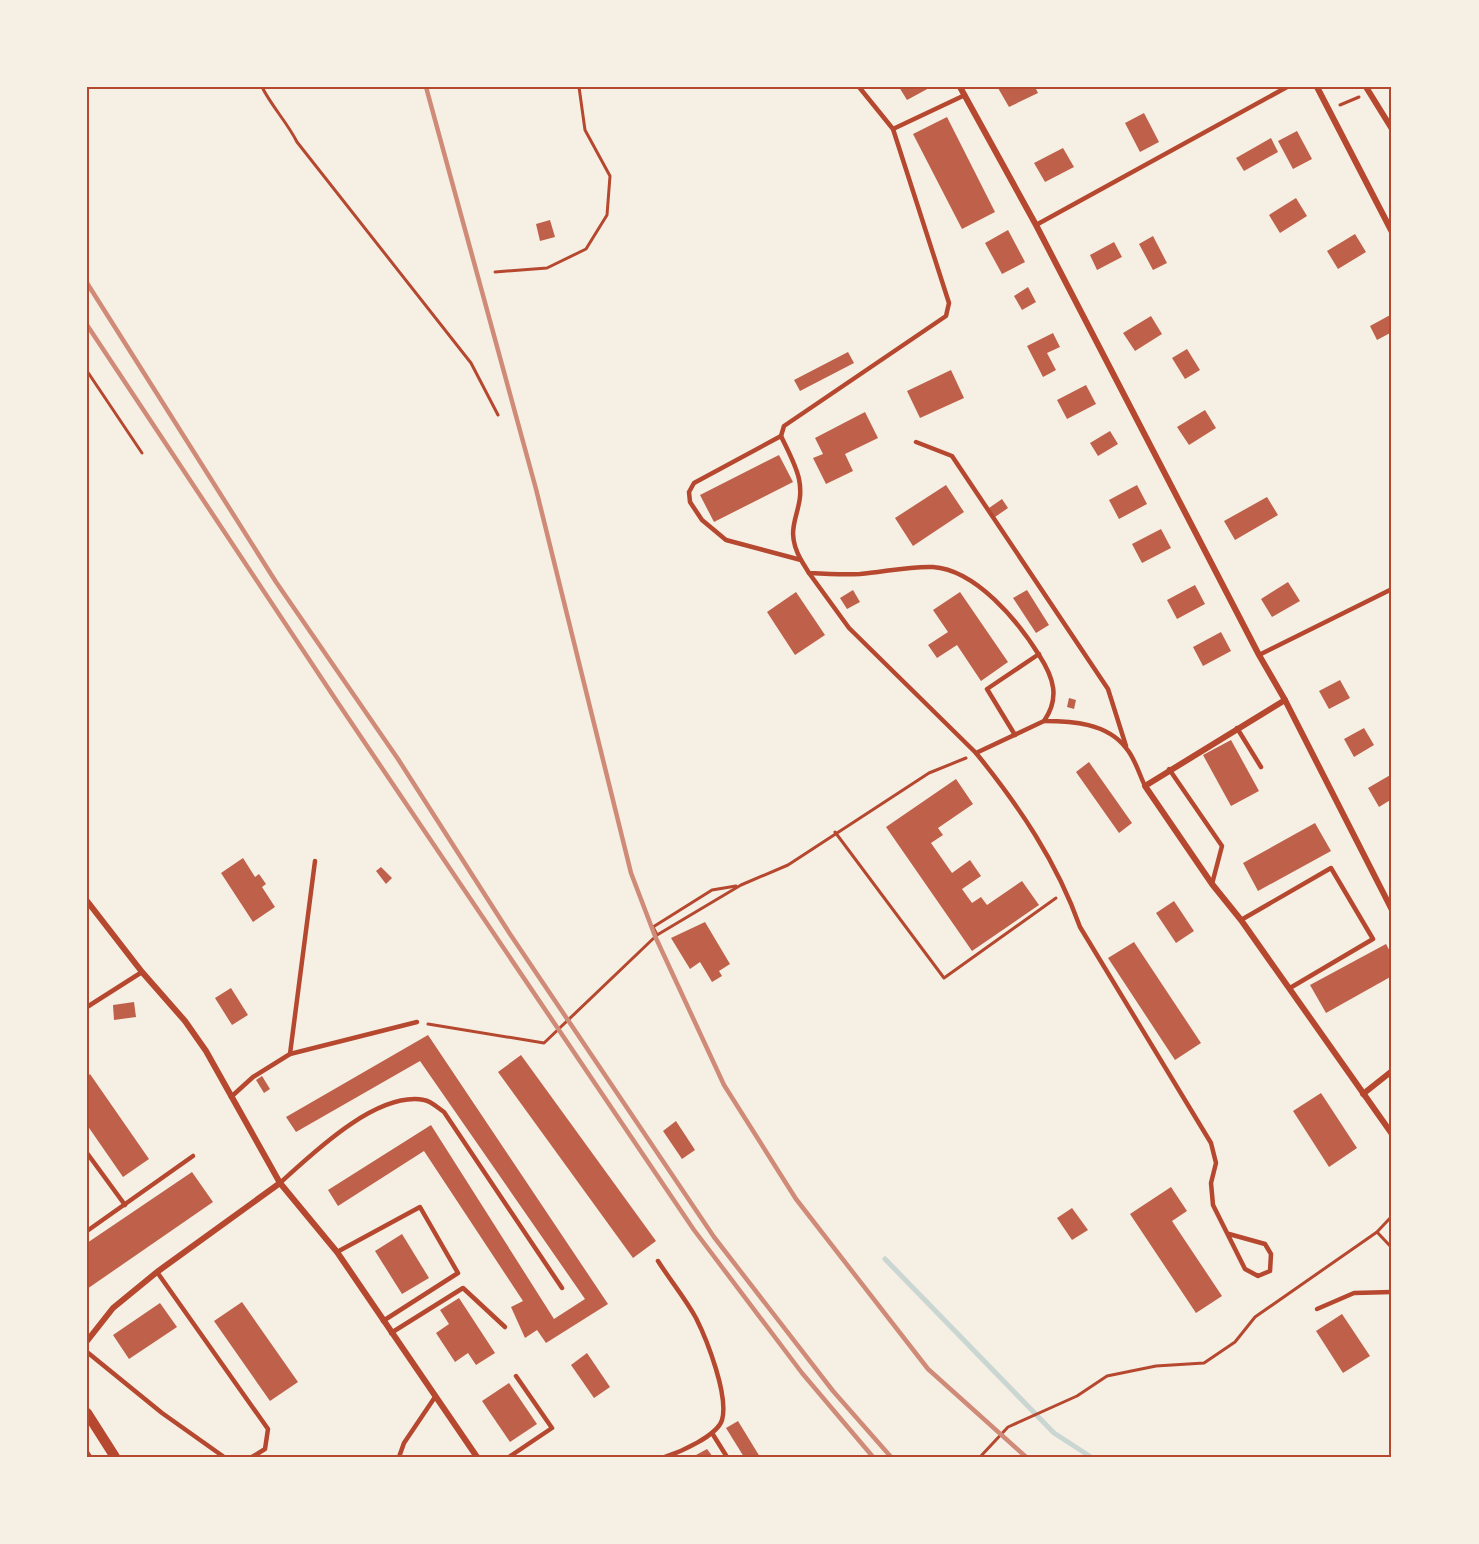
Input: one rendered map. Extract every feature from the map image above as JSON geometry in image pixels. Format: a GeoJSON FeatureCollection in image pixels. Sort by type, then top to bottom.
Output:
{"type":"FeatureCollection","features":[{"type":"Feature","properties":{"kind":"street"},"geometry":{"type":"LineString","coordinates":[[960,87],[1036,225],[1259,655],[1285,700],[1392,910]]}},
{"type":"Feature","properties":{"kind":"street"},"geometry":{"type":"LineString","coordinates":[[1317,87],[1392,232]]}},
{"type":"Feature","properties":{"kind":"street"},"geometry":{"type":"LineString","coordinates":[[1368,90],[1392,129]]}},
{"type":"Feature","properties":{"kind":"street"},"geometry":{"type":"LineString","coordinates":[[1285,700],[1169,769],[1145,786],[1212,884],[1290,988],[1392,1134]]}},
{"type":"Feature","properties":{"kind":"street"},"geometry":{"type":"LineString","coordinates":[[87,901],[142,972],[185,1021],[206,1052],[280,1183],[337,1252],[477,1457]]}},
{"type":"Feature","properties":{"kind":"street"},"geometry":{"type":"LineString","coordinates":[[1364,1094],[1392,1071]]}},
{"type":"Feature","properties":{"kind":"street"},"geometry":{"type":"LineString","coordinates":[[87,1341],[113,1308],[157,1272],[280,1183]]}},
{"type":"Feature","properties":{"kind":"street"},"geometry":{"type":"LineString","coordinates":[[87,1413],[115,1457]]}},
{"type":"Feature","properties":{"kind":"lane"},"geometry":{"type":"LineString","coordinates":[[859,87],[893,129],[949,303],[946,316],[784,426],[782,436],[799,479],[800,498],[791,530],[792,545],[849,628],[976,753],[1005,789],[1067,891],[1080,927],[1211,1143],[1216,1162],[1211,1183],[1213,1205],[1245,1269],[1258,1275],[1270,1271],[1271,1254],[1265,1244],[1229,1234]]}},
{"type":"Feature","properties":{"kind":"lane"},"geometry":{"type":"LineString","coordinates":[[1036,225],[1287,87]]}},
{"type":"Feature","properties":{"kind":"lane"},"geometry":{"type":"LineString","coordinates":[[893,129],[965,95]]}},
{"type":"Feature","properties":{"kind":"lane"},"geometry":{"type":"LineString","coordinates":[[782,436],[694,483],[689,492],[690,502],[702,520],[726,540],[801,560]]}},
{"type":"Feature","properties":{"kind":"lane"},"geometry":{"type":"LineString","coordinates":[[916,442],[952,456],[1108,689],[1126,748],[1145,786]]}},
{"type":"Feature","properties":{"kind":"lane"},"geometry":{"type":"LineString","coordinates":[[810,573],[857,574],[934,567],[961,574],[1018,622],[1048,669],[1055,694],[1053,708],[1044,721]]}},
{"type":"Feature","properties":{"kind":"lane"},"geometry":{"type":"LineString","coordinates":[[1259,655],[1392,589]]}},
{"type":"Feature","properties":{"kind":"lane"},"geometry":{"type":"LineString","coordinates":[[1015,735],[987,689],[1039,654]]}},
{"type":"Feature","properties":{"kind":"lane"},"geometry":{"type":"LineString","coordinates":[[976,753],[1044,721],[1072,720],[1108,732],[1126,748]]}},
{"type":"Feature","properties":{"kind":"lane"},"geometry":{"type":"LineString","coordinates":[[1238,728],[1261,767]]}},
{"type":"Feature","properties":{"kind":"lane"},"geometry":{"type":"LineString","coordinates":[[1169,769],[1222,846],[1212,884]]}},
{"type":"Feature","properties":{"kind":"lane"},"geometry":{"type":"LineString","coordinates":[[290,1054],[315,861]]}},
{"type":"Feature","properties":{"kind":"lane"},"geometry":{"type":"LineString","coordinates":[[1241,920],[1331,868],[1372,939],[1290,988]]}},
{"type":"Feature","properties":{"kind":"lane"},"geometry":{"type":"LineString","coordinates":[[87,1007],[142,972]]}},
{"type":"Feature","properties":{"kind":"lane"},"geometry":{"type":"LineString","coordinates":[[231,1097],[253,1077],[290,1054],[417,1022]]}},
{"type":"Feature","properties":{"kind":"lane"},"geometry":{"type":"LineString","coordinates":[[280,1183],[321,1146],[376,1108],[406,1099],[427,1100],[444,1112],[562,1288]]}},
{"type":"Feature","properties":{"kind":"lane"},"geometry":{"type":"LineString","coordinates":[[87,1153],[125,1205]]}},
{"type":"Feature","properties":{"kind":"lane"},"geometry":{"type":"LineString","coordinates":[[87,1231],[193,1156]]}},
{"type":"Feature","properties":{"kind":"lane"},"geometry":{"type":"LineString","coordinates":[[337,1252],[420,1207],[458,1273],[382,1321]]}},
{"type":"Feature","properties":{"kind":"lane"},"geometry":{"type":"LineString","coordinates":[[658,1261],[696,1318],[711,1357],[722,1397],[723,1410],[722,1420],[712,1432],[683,1451],[666,1457]]}},
{"type":"Feature","properties":{"kind":"lane"},"geometry":{"type":"LineString","coordinates":[[157,1272],[268,1429],[265,1449],[252,1457]]}},
{"type":"Feature","properties":{"kind":"lane"},"geometry":{"type":"LineString","coordinates":[[391,1333],[463,1288],[505,1327]]}},
{"type":"Feature","properties":{"kind":"lane"},"geometry":{"type":"LineString","coordinates":[[1317,1309],[1354,1293],[1392,1292]]}},
{"type":"Feature","properties":{"kind":"lane"},"geometry":{"type":"LineString","coordinates":[[87,1352],[162,1413],[224,1457]]}},
{"type":"Feature","properties":{"kind":"lane"},"geometry":{"type":"LineString","coordinates":[[509,1457],[552,1428],[516,1376]]}},
{"type":"Feature","properties":{"kind":"lane"},"geometry":{"type":"LineString","coordinates":[[399,1457],[404,1443],[435,1397]]}},
{"type":"Feature","properties":{"kind":"lane"},"geometry":{"type":"LineString","coordinates":[[712,1432],[727,1457]]}},
{"type":"Feature","properties":{"kind":"path"},"geometry":{"type":"LineString","coordinates":[[262,87],[269,102],[289,125],[297,142],[471,363],[498,416]]}},
{"type":"Feature","properties":{"kind":"path"},"geometry":{"type":"LineString","coordinates":[[495,272],[547,268],[586,249],[607,215],[610,176],[585,130],[579,87]]}},
{"type":"Feature","properties":{"kind":"path"},"geometry":{"type":"LineString","coordinates":[[1330,109],[1368,90]]}},
{"type":"Feature","properties":{"kind":"path"},"geometry":{"type":"LineString","coordinates":[[87,371],[142,453]]}},
{"type":"Feature","properties":{"kind":"path"},"geometry":{"type":"LineString","coordinates":[[417,1022],[544,1043],[657,935],[741,885],[788,864],[929,773],[976,753]]}},
{"type":"Feature","properties":{"kind":"path"},"geometry":{"type":"LineString","coordinates":[[835,832],[944,978],[1067,891]]}},
{"type":"Feature","properties":{"kind":"path"},"geometry":{"type":"LineString","coordinates":[[657,935],[653,927],[712,891],[741,885]]}},
{"type":"Feature","properties":{"kind":"path"},"geometry":{"type":"LineString","coordinates":[[980,1457],[1008,1426],[1077,1396],[1107,1376],[1156,1366],[1204,1363],[1235,1342],[1255,1317],[1377,1232],[1392,1216]]}},
{"type":"Feature","properties":{"kind":"path"},"geometry":{"type":"LineString","coordinates":[[1377,1232],[1392,1248]]}},
{"type":"Feature","properties":{"kind":"path"},"geometry":{"type":"LineString","coordinates":[[87,1451],[91,1457]]}},
{"type":"Feature","properties":{"kind":"building"},"geometry":{"type":"Polygon","coordinates":[[[899,87],[931,87],[907,100],[899,87]]]}},
{"type":"Feature","properties":{"kind":"building"},"geometry":{"type":"Polygon","coordinates":[[[1035,87],[1038,93],[1009,107],[998,88],[1035,87]]]}},
{"type":"Feature","properties":{"kind":"building"},"geometry":{"type":"Polygon","coordinates":[[[1144,113],[1159,142],[1140,152],[1125,123],[1144,113]]]}},
{"type":"Feature","properties":{"kind":"building"},"geometry":{"type":"Polygon","coordinates":[[[947,117],[995,212],[962,229],[913,134],[947,117]]]}},
{"type":"Feature","properties":{"kind":"building"},"geometry":{"type":"Polygon","coordinates":[[[1297,131],[1312,159],[1293,169],[1278,141],[1297,131]]]}},
{"type":"Feature","properties":{"kind":"building"},"geometry":{"type":"Polygon","coordinates":[[[1271,138],[1278,152],[1244,171],[1236,158],[1271,138]]]}},
{"type":"Feature","properties":{"kind":"building"},"geometry":{"type":"Polygon","coordinates":[[[1063,148],[1074,167],[1045,182],[1034,163],[1063,148]]]}},
{"type":"Feature","properties":{"kind":"building"},"geometry":{"type":"Polygon","coordinates":[[[1296,198],[1307,216],[1280,233],[1269,215],[1296,198]]]}},
{"type":"Feature","properties":{"kind":"building"},"geometry":{"type":"Polygon","coordinates":[[[550,220],[555,237],[540,241],[536,224],[550,220]]]}},
{"type":"Feature","properties":{"kind":"building"},"geometry":{"type":"Polygon","coordinates":[[[1008,230],[1025,262],[1002,274],[985,243],[1008,230]]]}},
{"type":"Feature","properties":{"kind":"building"},"geometry":{"type":"Polygon","coordinates":[[[1355,234],[1366,252],[1338,269],[1327,251],[1355,234]]]}},
{"type":"Feature","properties":{"kind":"building"},"geometry":{"type":"Polygon","coordinates":[[[1153,236],[1167,263],[1153,270],[1139,244],[1153,236]]]}},
{"type":"Feature","properties":{"kind":"building"},"geometry":{"type":"Polygon","coordinates":[[[1114,242],[1122,257],[1097,270],[1090,255],[1114,242]]]}},
{"type":"Feature","properties":{"kind":"building"},"geometry":{"type":"Polygon","coordinates":[[[1028,287],[1036,302],[1022,310],[1014,296],[1028,287]]]}},
{"type":"Feature","properties":{"kind":"building"},"geometry":{"type":"Polygon","coordinates":[[[1392,314],[1392,332],[1377,340],[1370,326],[1392,314]]]}},
{"type":"Feature","properties":{"kind":"building"},"geometry":{"type":"Polygon","coordinates":[[[1151,316],[1162,334],[1135,351],[1123,333],[1151,316]]]}},
{"type":"Feature","properties":{"kind":"building"},"geometry":{"type":"Polygon","coordinates":[[[1053,333],[1060,347],[1047,353],[1056,370],[1043,377],[1027,346],[1053,333]]]}},
{"type":"Feature","properties":{"kind":"building"},"geometry":{"type":"Polygon","coordinates":[[[1187,349],[1200,370],[1185,379],[1172,358],[1187,349]]]}},
{"type":"Feature","properties":{"kind":"building"},"geometry":{"type":"Polygon","coordinates":[[[848,352],[854,363],[800,391],[794,380],[848,352]]]}},
{"type":"Feature","properties":{"kind":"building"},"geometry":{"type":"Polygon","coordinates":[[[951,370],[964,398],[920,418],[907,391],[951,370]]]}},
{"type":"Feature","properties":{"kind":"building"},"geometry":{"type":"Polygon","coordinates":[[[1086,385],[1096,404],[1067,419],[1057,400],[1086,385]]]}},
{"type":"Feature","properties":{"kind":"building"},"geometry":{"type":"Polygon","coordinates":[[[1205,410],[1216,428],[1189,445],[1177,427],[1205,410]]]}},
{"type":"Feature","properties":{"kind":"building"},"geometry":{"type":"Polygon","coordinates":[[[865,412],[878,438],[845,454],[853,471],[826,484],[813,458],[823,454],[815,438],[865,412]]]}},
{"type":"Feature","properties":{"kind":"building"},"geometry":{"type":"Polygon","coordinates":[[[1110,431],[1118,444],[1098,456],[1090,443],[1110,431]]]}},
{"type":"Feature","properties":{"kind":"building"},"geometry":{"type":"Polygon","coordinates":[[[779,455],[793,482],[714,522],[700,495],[779,455]]]}},
{"type":"Feature","properties":{"kind":"building"},"geometry":{"type":"Polygon","coordinates":[[[946,485],[964,512],[913,546],[895,518],[946,485]]]}},
{"type":"Feature","properties":{"kind":"building"},"geometry":{"type":"Polygon","coordinates":[[[1137,485],[1147,504],[1119,519],[1109,500],[1137,485]]]}},
{"type":"Feature","properties":{"kind":"building"},"geometry":{"type":"Polygon","coordinates":[[[1267,497],[1278,515],[1235,540],[1224,521],[1267,497]]]}},
{"type":"Feature","properties":{"kind":"building"},"geometry":{"type":"Polygon","coordinates":[[[1002,499],[1008,508],[995,517],[989,508],[1002,499]]]}},
{"type":"Feature","properties":{"kind":"building"},"geometry":{"type":"Polygon","coordinates":[[[1161,529],[1171,548],[1142,563],[1132,544],[1161,529]]]}},
{"type":"Feature","properties":{"kind":"building"},"geometry":{"type":"Polygon","coordinates":[[[1288,582],[1300,601],[1272,617],[1261,599],[1288,582]]]}},
{"type":"Feature","properties":{"kind":"building"},"geometry":{"type":"Polygon","coordinates":[[[1195,585],[1205,604],[1177,619],[1167,600],[1195,585]]]}},
{"type":"Feature","properties":{"kind":"building"},"geometry":{"type":"Polygon","coordinates":[[[853,590],[860,602],[847,609],[840,598],[853,590]]]}},
{"type":"Feature","properties":{"kind":"building"},"geometry":{"type":"Polygon","coordinates":[[[1027,590],[1049,625],[1036,633],[1013,598],[1027,590]]]}},
{"type":"Feature","properties":{"kind":"building"},"geometry":{"type":"Polygon","coordinates":[[[796,592],[825,635],[795,655],[767,612],[796,592]]]}},
{"type":"Feature","properties":{"kind":"building"},"geometry":{"type":"Polygon","coordinates":[[[960,592],[1008,662],[981,681],[957,645],[937,658],[928,645],[948,632],[933,610],[960,592]]]}},
{"type":"Feature","properties":{"kind":"building"},"geometry":{"type":"Polygon","coordinates":[[[1221,632],[1231,651],[1203,666],[1193,647],[1221,632]]]}},
{"type":"Feature","properties":{"kind":"building"},"geometry":{"type":"Polygon","coordinates":[[[1340,680],[1350,698],[1329,709],[1319,691],[1340,680]]]}},
{"type":"Feature","properties":{"kind":"building"},"geometry":{"type":"Polygon","coordinates":[[[1069,698],[1076,700],[1074,709],[1067,707],[1069,698]]]}},
{"type":"Feature","properties":{"kind":"building"},"geometry":{"type":"Polygon","coordinates":[[[1364,728],[1374,745],[1354,757],[1344,739],[1364,728]]]}},
{"type":"Feature","properties":{"kind":"building"},"geometry":{"type":"Polygon","coordinates":[[[1231,740],[1259,791],[1231,806],[1203,755],[1231,740]]]}},
{"type":"Feature","properties":{"kind":"building"},"geometry":{"type":"Polygon","coordinates":[[[1089,762],[1132,823],[1119,833],[1076,772],[1089,762]]]}},
{"type":"Feature","properties":{"kind":"building"},"geometry":{"type":"Polygon","coordinates":[[[1392,774],[1392,799],[1379,807],[1368,788],[1392,774]]]}},
{"type":"Feature","properties":{"kind":"building"},"geometry":{"type":"Polygon","coordinates":[[[956,779],[973,804],[938,828],[943,835],[931,843],[952,873],[970,860],[981,876],[962,889],[972,903],[981,897],[987,905],[1022,881],[1039,905],[972,951],[886,827],[956,779]]]}},
{"type":"Feature","properties":{"kind":"building"},"geometry":{"type":"Polygon","coordinates":[[[1315,823],[1331,851],[1258,891],[1243,863],[1315,823]]]}},
{"type":"Feature","properties":{"kind":"building"},"geometry":{"type":"Polygon","coordinates":[[[243,858],[255,877],[259,874],[266,884],[262,887],[275,907],[253,922],[221,873],[243,858]]]}},
{"type":"Feature","properties":{"kind":"building"},"geometry":{"type":"Polygon","coordinates":[[[381,867],[392,878],[386,884],[376,871],[381,867]]]}},
{"type":"Feature","properties":{"kind":"building"},"geometry":{"type":"Polygon","coordinates":[[[1174,901],[1194,931],[1176,943],[1156,913],[1174,901]]]}},
{"type":"Feature","properties":{"kind":"building"},"geometry":{"type":"Polygon","coordinates":[[[705,922],[730,964],[719,971],[722,976],[712,982],[700,962],[690,969],[671,938],[705,922]]]}},
{"type":"Feature","properties":{"kind":"building"},"geometry":{"type":"Polygon","coordinates":[[[1134,942],[1201,1043],[1175,1060],[1108,958],[1134,942]]]}},
{"type":"Feature","properties":{"kind":"building"},"geometry":{"type":"Polygon","coordinates":[[[1386,944],[1392,955],[1392,976],[1326,1013],[1310,985],[1386,944]]]}},
{"type":"Feature","properties":{"kind":"building"},"geometry":{"type":"Polygon","coordinates":[[[231,988],[248,1015],[232,1025],[215,998],[231,988]]]}},
{"type":"Feature","properties":{"kind":"building"},"geometry":{"type":"Polygon","coordinates":[[[134,1002],[136,1017],[114,1020],[113,1005],[134,1002]]]}},
{"type":"Feature","properties":{"kind":"building"},"geometry":{"type":"Polygon","coordinates":[[[428,1035],[608,1304],[546,1343],[537,1330],[525,1338],[511,1307],[523,1301],[424,1151],[338,1206],[328,1190],[431,1125],[554,1319],[585,1299],[420,1061],[296,1132],[286,1117],[428,1035]]]}},
{"type":"Feature","properties":{"kind":"building"},"geometry":{"type":"Polygon","coordinates":[[[521,1055],[656,1241],[633,1258],[498,1072],[521,1055]]]}},
{"type":"Feature","properties":{"kind":"building"},"geometry":{"type":"Polygon","coordinates":[[[90,1074],[149,1159],[123,1177],[87,1125],[87,1077],[90,1074]]]}},
{"type":"Feature","properties":{"kind":"building"},"geometry":{"type":"Polygon","coordinates":[[[262,1076],[270,1089],[264,1093],[256,1080],[262,1076]]]}},
{"type":"Feature","properties":{"kind":"building"},"geometry":{"type":"Polygon","coordinates":[[[1321,1093],[1357,1148],[1329,1167],[1293,1111],[1321,1093]]]}},
{"type":"Feature","properties":{"kind":"building"},"geometry":{"type":"Polygon","coordinates":[[[676,1121],[695,1150],[682,1159],[663,1131],[676,1121]]]}},
{"type":"Feature","properties":{"kind":"building"},"geometry":{"type":"Polygon","coordinates":[[[192,1172],[213,1202],[87,1289],[87,1243],[192,1172]]]}},
{"type":"Feature","properties":{"kind":"building"},"geometry":{"type":"Polygon","coordinates":[[[1171,1187],[1187,1211],[1172,1221],[1222,1296],[1196,1313],[1130,1214],[1171,1187]]]}},
{"type":"Feature","properties":{"kind":"building"},"geometry":{"type":"Polygon","coordinates":[[[1072,1208],[1088,1230],[1072,1240],[1057,1218],[1072,1208]]]}},
{"type":"Feature","properties":{"kind":"building"},"geometry":{"type":"Polygon","coordinates":[[[402,1234],[429,1278],[402,1294],[375,1251],[402,1234]]]}},
{"type":"Feature","properties":{"kind":"building"},"geometry":{"type":"Polygon","coordinates":[[[459,1298],[495,1353],[476,1365],[468,1353],[455,1362],[436,1333],[449,1324],[440,1310],[459,1298]]]}},
{"type":"Feature","properties":{"kind":"building"},"geometry":{"type":"Polygon","coordinates":[[[242,1302],[298,1382],[270,1401],[214,1321],[242,1302]]]}},
{"type":"Feature","properties":{"kind":"building"},"geometry":{"type":"Polygon","coordinates":[[[160,1303],[177,1327],[129,1359],[113,1335],[160,1303]]]}},
{"type":"Feature","properties":{"kind":"building"},"geometry":{"type":"Polygon","coordinates":[[[1342,1314],[1370,1356],[1343,1373],[1316,1331],[1342,1314]]]}},
{"type":"Feature","properties":{"kind":"building"},"geometry":{"type":"Polygon","coordinates":[[[587,1353],[610,1387],[594,1398],[571,1365],[587,1353]]]}},
{"type":"Feature","properties":{"kind":"building"},"geometry":{"type":"Polygon","coordinates":[[[509,1383],[537,1424],[510,1442],[482,1401],[509,1383]]]}},
{"type":"Feature","properties":{"kind":"building"},"geometry":{"type":"Polygon","coordinates":[[[738,1421],[760,1457],[744,1457],[726,1428],[738,1421]]]}},
{"type":"Feature","properties":{"kind":"building"},"geometry":{"type":"Polygon","coordinates":[[[707,1449],[713,1457],[697,1457],[696,1455],[707,1449]]]}},
{"type":"Feature","properties":{"kind":"waterway"},"geometry":{"type":"LineString","coordinates":[[885,1259],[1054,1433],[1091,1457]]}},
{"type":"Feature","properties":{"kind":"railway"},"geometry":{"type":"LineString","coordinates":[[426,87],[536,489],[631,873],[655,936],[724,1085],[796,1199],[928,1369],[1026,1457]]}},
{"type":"Feature","properties":{"kind":"railway"},"geometry":{"type":"LineString","coordinates":[[87,283],[276,582],[398,759],[510,934],[714,1237],[833,1391],[891,1457]]}},
{"type":"Feature","properties":{"kind":"railway"},"geometry":{"type":"LineString","coordinates":[[87,325],[336,700],[694,1230],[802,1373],[873,1457]]}}]}
